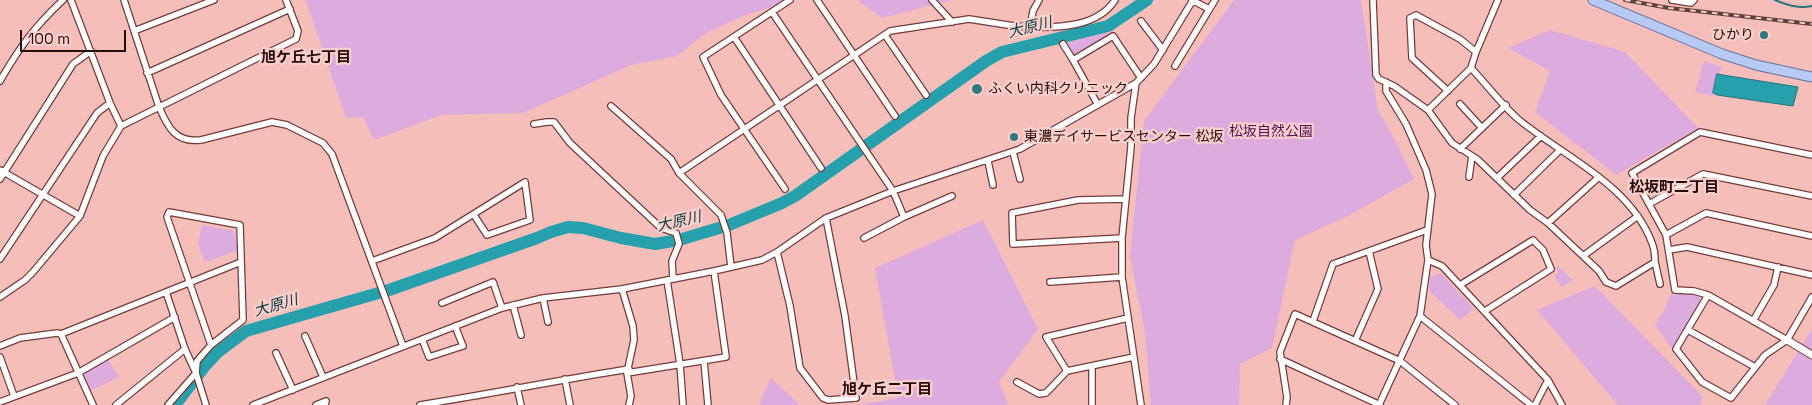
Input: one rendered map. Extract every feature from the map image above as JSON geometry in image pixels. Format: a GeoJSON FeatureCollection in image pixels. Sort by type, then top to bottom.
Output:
{"type":"FeatureCollection","features":[{"type":"Feature","properties":{"kind":"main road"},"geometry":{"type":"LineString","coordinates":[[1594,0],[1722,54],[1756,65],[1812,77]]}},
{"type":"Feature","properties":{"kind":"street"},"geometry":{"type":"LineString","coordinates":[[0,81],[18,50],[32,32],[63,0]]}},
{"type":"Feature","properties":{"kind":"street"},"geometry":{"type":"LineString","coordinates":[[72,0],[110,103],[121,126]]}},
{"type":"Feature","properties":{"kind":"street"},"geometry":{"type":"LineString","coordinates":[[124,0],[159,108],[166,123],[180,138],[191,142],[272,122],[287,125],[323,143],[332,154],[403,346]]}},
{"type":"Feature","properties":{"kind":"street"},"geometry":{"type":"LineString","coordinates":[[134,31],[214,0]]}},
{"type":"Feature","properties":{"kind":"street"},"geometry":{"type":"LineString","coordinates":[[0,298],[33,272],[80,216],[103,156],[121,126],[296,39],[298,30],[286,0]]}},
{"type":"Feature","properties":{"kind":"street"},"geometry":{"type":"LineString","coordinates":[[785,189],[721,95],[703,57],[790,0]]}},
{"type":"Feature","properties":{"kind":"street"},"geometry":{"type":"LineString","coordinates":[[818,0],[895,116]]}},
{"type":"Feature","properties":{"kind":"street"},"geometry":{"type":"LineString","coordinates":[[932,0],[952,22]]}},
{"type":"Feature","properties":{"kind":"street"},"geometry":{"type":"LineString","coordinates":[[1030,27],[1039,0]]}},
{"type":"Feature","properties":{"kind":"street"},"geometry":{"type":"LineString","coordinates":[[679,173],[890,30],[970,19],[1014,26],[1050,28],[1092,20],[1111,6],[1115,0]]}},
{"type":"Feature","properties":{"kind":"street"},"geometry":{"type":"LineString","coordinates":[[253,405],[502,308],[544,298],[622,289],[762,260],[777,252],[826,218],[893,191],[988,161],[1035,142],[1138,81],[1154,64],[1193,0],[1209,9]]}},
{"type":"Feature","properties":{"kind":"street"},"geometry":{"type":"LineString","coordinates":[[1175,66],[1215,0]]}},
{"type":"Feature","properties":{"kind":"street"},"geometry":{"type":"LineString","coordinates":[[1373,0],[1376,75],[1378,79],[1394,86],[1428,110],[1452,143],[1472,156],[1530,210],[1548,223],[1599,271],[1606,282],[1616,286],[1656,262]]}},
{"type":"Feature","properties":{"kind":"street"},"geometry":{"type":"LineString","coordinates":[[1428,110],[1471,68],[1498,0]]}},
{"type":"Feature","properties":{"kind":"street"},"geometry":{"type":"LineString","coordinates":[[1672,0],[1691,3],[1694,0]]}},
{"type":"Feature","properties":{"kind":"street"},"geometry":{"type":"LineString","coordinates":[[147,73],[290,10]]}},
{"type":"Feature","properties":{"kind":"street"},"geometry":{"type":"LineString","coordinates":[[772,12],[893,191],[904,217]]}},
{"type":"Feature","properties":{"kind":"street"},"geometry":{"type":"LineString","coordinates":[[1448,92],[1412,58],[1410,18],[1416,15],[1460,39],[1476,52]]}},
{"type":"Feature","properties":{"kind":"street"},"geometry":{"type":"LineString","coordinates":[[1141,21],[1163,50]]}},
{"type":"Feature","properties":{"kind":"street"},"geometry":{"type":"LineString","coordinates":[[885,35],[926,95]]}},
{"type":"Feature","properties":{"kind":"street"},"geometry":{"type":"LineString","coordinates":[[1073,60],[1113,36],[1138,81],[1131,118],[1131,146],[1122,238],[1122,277],[1141,405]]}},
{"type":"Feature","properties":{"kind":"street"},"geometry":{"type":"LineString","coordinates":[[734,37],[821,168]]}},
{"type":"Feature","properties":{"kind":"street"},"geometry":{"type":"LineString","coordinates":[[1063,44],[1098,105]]}},
{"type":"Feature","properties":{"kind":"street"},"geometry":{"type":"LineString","coordinates":[[0,179],[2,171],[73,64],[91,52]]}},
{"type":"Feature","properties":{"kind":"street"},"geometry":{"type":"LineString","coordinates":[[1471,68],[1516,118],[1599,177],[1627,202],[1638,216],[1653,243],[1660,284]]}},
{"type":"Feature","properties":{"kind":"street"},"geometry":{"type":"LineString","coordinates":[[1280,359],[1380,405],[1420,316],[1428,260],[1426,245],[1431,185],[1410,133],[1386,91],[1386,82]]}},
{"type":"Feature","properties":{"kind":"street"},"geometry":{"type":"LineString","coordinates":[[0,259],[97,113],[110,103]]}},
{"type":"Feature","properties":{"kind":"street"},"geometry":{"type":"LineString","coordinates":[[1460,104],[1482,128]]}},
{"type":"Feature","properties":{"kind":"street"},"geometry":{"type":"LineString","coordinates":[[1460,149],[1506,105]]}},
{"type":"Feature","properties":{"kind":"street"},"geometry":{"type":"LineString","coordinates":[[611,106],[670,159],[679,173],[721,215],[727,233],[731,267]]}},
{"type":"Feature","properties":{"kind":"street"},"geometry":{"type":"LineString","coordinates":[[534,124],[554,122],[570,143],[654,222],[661,228],[676,233],[679,244],[672,261],[670,279],[683,405]]}},
{"type":"Feature","properties":{"kind":"street"},"geometry":{"type":"LineString","coordinates":[[1812,155],[1700,132],[1632,173],[1666,234],[1675,290],[1694,291],[1708,295],[1812,355]]}},
{"type":"Feature","properties":{"kind":"street"},"geometry":{"type":"LineString","coordinates":[[1497,178],[1541,136]]}},
{"type":"Feature","properties":{"kind":"street"},"geometry":{"type":"LineString","coordinates":[[1514,195],[1560,150]]}},
{"type":"Feature","properties":{"kind":"street"},"geometry":{"type":"LineString","coordinates":[[1012,152],[1020,179]]}},
{"type":"Feature","properties":{"kind":"street"},"geometry":{"type":"LineString","coordinates":[[1469,177],[1472,156]]}},
{"type":"Feature","properties":{"kind":"street"},"geometry":{"type":"LineString","coordinates":[[988,161],[993,185]]}},
{"type":"Feature","properties":{"kind":"street"},"geometry":{"type":"LineString","coordinates":[[2,171],[80,216]]}},
{"type":"Feature","properties":{"kind":"street"},"geometry":{"type":"LineString","coordinates":[[1649,204],[1703,174],[1812,196]]}},
{"type":"Feature","properties":{"kind":"street"},"geometry":{"type":"LineString","coordinates":[[1548,223],[1599,177]]}},
{"type":"Feature","properties":{"kind":"street"},"geometry":{"type":"LineString","coordinates":[[372,261],[435,238],[525,182],[530,220],[487,235],[474,215]]}},
{"type":"Feature","properties":{"kind":"street"},"geometry":{"type":"LineString","coordinates":[[864,238],[904,217],[952,196]]}},
{"type":"Feature","properties":{"kind":"street"},"geometry":{"type":"LineString","coordinates":[[1122,238],[1013,244],[1012,213],[1078,200],[1126,199]]}},
{"type":"Feature","properties":{"kind":"street"},"geometry":{"type":"LineString","coordinates":[[168,405],[196,373],[197,361],[211,345],[243,320],[240,225],[169,212],[167,217],[211,345]]}},
{"type":"Feature","properties":{"kind":"street"},"geometry":{"type":"LineString","coordinates":[[1666,234],[1706,213],[1812,236]]}},
{"type":"Feature","properties":{"kind":"street"},"geometry":{"type":"LineString","coordinates":[[1583,256],[1638,216]]}},
{"type":"Feature","properties":{"kind":"street"},"geometry":{"type":"LineString","coordinates":[[777,252],[790,306],[800,368],[823,398],[828,400],[856,398],[845,316],[826,218]]}},
{"type":"Feature","properties":{"kind":"street"},"geometry":{"type":"LineString","coordinates":[[1313,321],[1333,264],[1427,230]]}},
{"type":"Feature","properties":{"kind":"street"},"geometry":{"type":"LineString","coordinates":[[1460,285],[1533,240],[1543,250],[1551,269],[1485,311]]}},
{"type":"Feature","properties":{"kind":"street"},"geometry":{"type":"LineString","coordinates":[[1669,250],[1687,247],[1812,275]]}},
{"type":"Feature","properties":{"kind":"street"},"geometry":{"type":"LineString","coordinates":[[1355,341],[1378,289],[1369,251]]}},
{"type":"Feature","properties":{"kind":"street"},"geometry":{"type":"LineString","coordinates":[[1428,260],[1442,266],[1485,311],[1548,380],[1562,405]]}},
{"type":"Feature","properties":{"kind":"street"},"geometry":{"type":"LineString","coordinates":[[0,346],[20,338],[61,334],[241,262]]}},
{"type":"Feature","properties":{"kind":"street"},"geometry":{"type":"LineString","coordinates":[[1753,321],[1774,285],[1778,267]]}},
{"type":"Feature","properties":{"kind":"street"},"geometry":{"type":"LineString","coordinates":[[420,405],[469,398],[517,387],[566,379],[726,357],[714,271]]}},
{"type":"Feature","properties":{"kind":"street"},"geometry":{"type":"LineString","coordinates":[[1050,282],[1122,277]]}},
{"type":"Feature","properties":{"kind":"street"},"geometry":{"type":"LineString","coordinates":[[442,303],[493,282],[502,308]]}},
{"type":"Feature","properties":{"kind":"street"},"geometry":{"type":"LineString","coordinates":[[622,289],[634,333],[628,371],[631,396],[629,405]]}},
{"type":"Feature","properties":{"kind":"street"},"geometry":{"type":"LineString","coordinates":[[166,292],[206,405]]}},
{"type":"Feature","properties":{"kind":"street"},"geometry":{"type":"LineString","coordinates":[[1708,295],[1676,349],[1702,382],[1731,398],[1765,355],[1787,340],[1812,297]]}},
{"type":"Feature","properties":{"kind":"street"},"geometry":{"type":"LineString","coordinates":[[544,298],[548,322]]}},
{"type":"Feature","properties":{"kind":"street"},"geometry":{"type":"LineString","coordinates":[[513,305],[521,335]]}},
{"type":"Feature","properties":{"kind":"street"},"geometry":{"type":"LineString","coordinates":[[1286,405],[1287,397],[1280,352],[1295,314],[1400,361],[1455,405]]}},
{"type":"Feature","properties":{"kind":"street"},"geometry":{"type":"LineString","coordinates":[[1420,316],[1531,405]]}},
{"type":"Feature","properties":{"kind":"street"},"geometry":{"type":"LineString","coordinates":[[0,402],[78,373],[175,317]]}},
{"type":"Feature","properties":{"kind":"street"},"geometry":{"type":"LineString","coordinates":[[1067,371],[1046,337],[1128,318]]}},
{"type":"Feature","properties":{"kind":"street"},"geometry":{"type":"LineString","coordinates":[[422,339],[429,357],[462,346],[455,326]]}},
{"type":"Feature","properties":{"kind":"street"},"geometry":{"type":"LineString","coordinates":[[1688,330],[1755,368]]}},
{"type":"Feature","properties":{"kind":"street"},"geometry":{"type":"LineString","coordinates":[[61,334],[92,405]]}},
{"type":"Feature","properties":{"kind":"street"},"geometry":{"type":"LineString","coordinates":[[305,336],[323,377]]}},
{"type":"Feature","properties":{"kind":"street"},"geometry":{"type":"LineString","coordinates":[[116,405],[185,349]]}},
{"type":"Feature","properties":{"kind":"street"},"geometry":{"type":"LineString","coordinates":[[276,354],[293,390]]}},
{"type":"Feature","properties":{"kind":"street"},"geometry":{"type":"LineString","coordinates":[[0,357],[14,396]]}},
{"type":"Feature","properties":{"kind":"street"},"geometry":{"type":"LineString","coordinates":[[1017,382],[1039,394],[1046,394],[1067,371],[1134,357]]}},
{"type":"Feature","properties":{"kind":"street"},"geometry":{"type":"LineString","coordinates":[[704,361],[708,405]]}},
{"type":"Feature","properties":{"kind":"street"},"geometry":{"type":"LineString","coordinates":[[1092,366],[1092,405]]}},
{"type":"Feature","properties":{"kind":"street"},"geometry":{"type":"LineString","coordinates":[[566,379],[570,405]]}},
{"type":"Feature","properties":{"kind":"street"},"geometry":{"type":"LineString","coordinates":[[1535,405],[1548,380]]}},
{"type":"Feature","properties":{"kind":"street"},"geometry":{"type":"LineString","coordinates":[[517,387],[521,405]]}},
{"type":"Feature","properties":{"kind":"street"},"geometry":{"type":"LineString","coordinates":[[469,398],[471,405]]}},
{"type":"Feature","properties":{"kind":"street"},"geometry":{"type":"LineString","coordinates":[[316,405],[326,402],[325,405]]}},
{"type":"Feature","properties":{"kind":"green space"},"geometry":{"type":"Polygon","coordinates":[[[306,0],[793,0],[743,16],[706,33],[677,56],[631,65],[523,113],[441,115],[374,140],[363,117],[346,118],[306,0]]]}},
{"type":"Feature","properties":{"kind":"green space"},"geometry":{"type":"Polygon","coordinates":[[[857,0],[952,0],[882,18],[857,0]]]}},
{"type":"Feature","properties":{"kind":"green space","name":"松坂自然公園"},"geometry":{"type":"Polygon","coordinates":[[[1234,0],[1361,0],[1378,110],[1414,179],[1350,215],[1295,240],[1272,348],[1240,364],[1239,405],[1151,405],[1145,332],[1130,256],[1144,121],[1234,0]]]}},
{"type":"Feature","properties":{"kind":"green space"},"geometry":{"type":"Polygon","coordinates":[[[1550,30],[1625,52],[1698,128],[1616,175],[1535,112],[1550,71],[1508,48],[1550,30]]]}},
{"type":"Feature","properties":{"kind":"green space"},"geometry":{"type":"Polygon","coordinates":[[[1105,33],[1108,34],[1107,37],[1076,57],[1072,56],[1065,43],[1105,33]]]}},
{"type":"Feature","properties":{"kind":"green space"},"geometry":{"type":"Polygon","coordinates":[[[1704,61],[1722,67],[1712,96],[1695,92],[1704,61]]]}},
{"type":"Feature","properties":{"kind":"green space"},"geometry":{"type":"Polygon","coordinates":[[[983,220],[1038,329],[999,382],[1008,405],[857,405],[898,398],[875,268],[983,220]]]}},
{"type":"Feature","properties":{"kind":"green space"},"geometry":{"type":"Polygon","coordinates":[[[202,225],[235,231],[237,251],[205,262],[198,244],[202,225]]]}},
{"type":"Feature","properties":{"kind":"green space"},"geometry":{"type":"Polygon","coordinates":[[[1558,266],[1573,280],[1562,287],[1554,276],[1558,273],[1556,267],[1558,266]]]}},
{"type":"Feature","properties":{"kind":"green space"},"geometry":{"type":"Polygon","coordinates":[[[1441,273],[1474,309],[1460,320],[1429,291],[1431,276],[1441,273]]]}},
{"type":"Feature","properties":{"kind":"green space"},"geometry":{"type":"Polygon","coordinates":[[[1595,286],[1703,397],[1700,405],[1618,405],[1537,310],[1595,286]]]}},
{"type":"Feature","properties":{"kind":"green space"},"geometry":{"type":"Polygon","coordinates":[[[1671,294],[1698,295],[1701,300],[1672,349],[1655,325],[1664,311],[1671,294]]]}},
{"type":"Feature","properties":{"kind":"green space"},"geometry":{"type":"Polygon","coordinates":[[[1812,329],[1812,405],[1765,405],[1812,329]]]}},
{"type":"Feature","properties":{"kind":"green space"},"geometry":{"type":"Polygon","coordinates":[[[108,359],[119,377],[90,391],[83,373],[108,359]]]}},
{"type":"Feature","properties":{"kind":"green space"},"geometry":{"type":"Polygon","coordinates":[[[771,378],[800,405],[759,405],[771,378]]]}},
{"type":"Feature","properties":{"kind":"water"},"geometry":{"type":"Polygon","coordinates":[[[1717,74],[1798,87],[1793,106],[1717,95],[1713,93],[1717,74]]]}},
{"type":"Feature","properties":{"kind":"waterway","name":"大原川"},"geometry":{"type":"LineString","coordinates":[[175,405],[218,352],[246,331],[389,290],[568,227],[583,228],[621,238],[655,244],[679,240],[729,225],[782,203],[795,196],[986,61],[1002,52],[1108,26],[1147,0]]}},
{"type":"Feature","properties":{"kind":"waterway"},"geometry":{"type":"LineString","coordinates":[[1775,0],[1793,6],[1812,6]]}},
{"type":"Feature","properties":{"kind":"railway"},"geometry":{"type":"LineString","coordinates":[[1625,0],[1669,8],[1812,24]]}},
{"type":"Feature","properties":{"kind":"place","name":"ひかり"},"geometry":{"type":"Point","coordinates":[1764,35]}},
{"type":"Feature","properties":{"kind":"place","name":"ふくい内科クリニック"},"geometry":{"type":"Point","coordinates":[977,89]}},
{"type":"Feature","properties":{"kind":"place","name":"東濃デイサービスセンター 松坂"},"geometry":{"type":"Point","coordinates":[1014,137]}},
{"type":"Feature","properties":{"kind":"district","name":"旭ケ丘七丁目"},"geometry":{"type":"Point","coordinates":[306,58]}},
{"type":"Feature","properties":{"kind":"district","name":"松坂町二丁目"},"geometry":{"type":"Point","coordinates":[1674,188]}},
{"type":"Feature","properties":{"kind":"district","name":"旭ケ丘二丁目"},"geometry":{"type":"Point","coordinates":[887,390]}}]}
